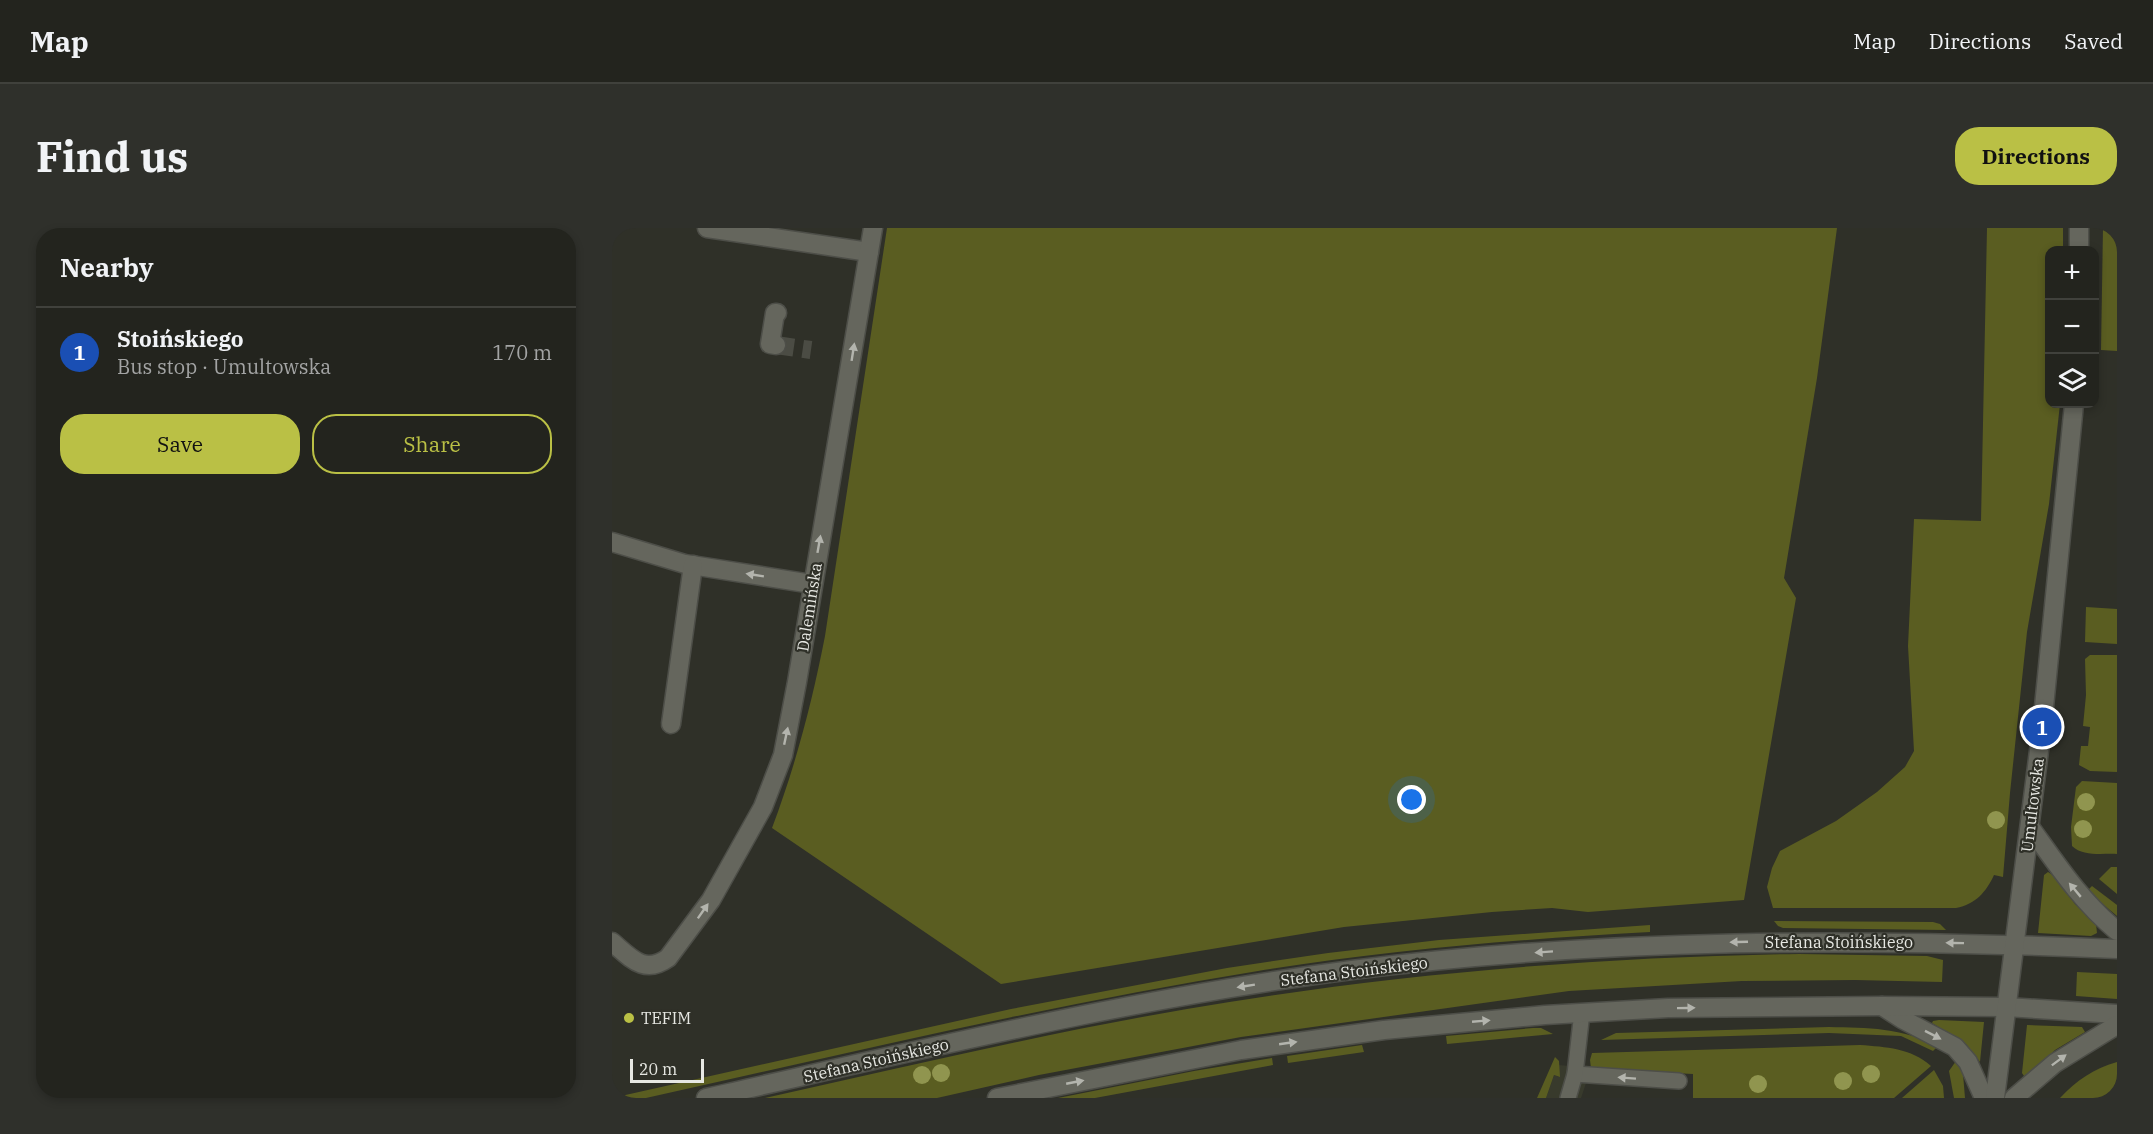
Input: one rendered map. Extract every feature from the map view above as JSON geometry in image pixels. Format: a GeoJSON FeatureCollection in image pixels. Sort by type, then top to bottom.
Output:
{"type":"FeatureCollection","features":[{"type":"Feature","properties":{"kind":"street"},"geometry":{"type":"LineString","coordinates":[[707,228],[869,252]]}},
{"type":"Feature","properties":{"kind":"street","name":"Dalemińska"},"geometry":{"type":"LineString","coordinates":[[612,942],[638,963],[648,966],[660,964],[669,958],[711,900],[764,807],[771,789],[783,755],[798,682],[812,584],[873,228]]}},
{"type":"Feature","properties":{"kind":"street"},"geometry":{"type":"LineString","coordinates":[[2079,228],[2079,246]]}},
{"type":"Feature","properties":{"kind":"street"},"geometry":{"type":"LineString","coordinates":[[776,345],[770,344],[775,313],[777,314]]}},
{"type":"Feature","properties":{"kind":"street","name":"Umultowska"},"geometry":{"type":"LineString","coordinates":[[1995,1098],[2046,693],[2074,408]]}},
{"type":"Feature","properties":{"kind":"street"},"geometry":{"type":"LineString","coordinates":[[612,542],[693,565],[812,584]]}},
{"type":"Feature","properties":{"kind":"street"},"geometry":{"type":"LineString","coordinates":[[671,724],[693,565]]}},
{"type":"Feature","properties":{"kind":"street"},"geometry":{"type":"LineString","coordinates":[[2030,827],[2073,888],[2117,931]]}},
{"type":"Feature","properties":{"kind":"street","name":"Stefana Stoińskiego"},"geometry":{"type":"LineString","coordinates":[[706,1098],[1110,1010],[1216,990],[1357,970],[1519,953],[1766,941],[2117,949]]}},
{"type":"Feature","properties":{"kind":"street"},"geometry":{"type":"LineString","coordinates":[[1882,1006],[1955,1047],[1968,1062],[1984,1098]]}},
{"type":"Feature","properties":{"kind":"street"},"geometry":{"type":"LineString","coordinates":[[997,1098],[1252,1048],[1407,1028],[1582,1012],[1668,1008],[1882,1006],[2006,1007],[2117,1014]]}},
{"type":"Feature","properties":{"kind":"street"},"geometry":{"type":"LineString","coordinates":[[2014,1098],[2055,1063],[2117,1025]]}},
{"type":"Feature","properties":{"kind":"lane"},"geometry":{"type":"LineString","coordinates":[[1568,1098],[1575,1074],[1582,1012]]}},
{"type":"Feature","properties":{"kind":"lane"},"geometry":{"type":"LineString","coordinates":[[1575,1074],[1679,1081]]}},
{"type":"Feature","properties":{"kind":"shaded area"},"geometry":{"type":"Polygon","coordinates":[[[1559,1065],[1591,1068],[1581,1098],[1546,1098],[1554,1075],[1559,1077],[1559,1065]]]}},
{"type":"Feature","properties":{"kind":"green space"},"geometry":{"type":"Polygon","coordinates":[[[887,228],[1837,228],[1817,378],[1784,578],[1796,598],[1744,900],[1588,912],[1552,908],[1492,912],[1344,927],[1001,984],[772,828],[803,733],[825,636],[887,228]]]}},
{"type":"Feature","properties":{"kind":"green space"},"geometry":{"type":"Polygon","coordinates":[[[1987,228],[2063,228],[2063,246],[2045,246],[2045,408],[2060,408],[2049,504],[2027,632],[2003,877],[1994,875],[1980,896],[1969,904],[1956,908],[1773,908],[1767,887],[1780,851],[1836,821],[1877,792],[1905,767],[1914,751],[1908,646],[1914,519],[1981,521],[1987,228]]]}},
{"type":"Feature","properties":{"kind":"green space"},"geometry":{"type":"Polygon","coordinates":[[[2103,228],[2117,228],[2117,351],[2101,350],[2103,228]]]}},
{"type":"Feature","properties":{"kind":"green space"},"geometry":{"type":"Polygon","coordinates":[[[2086,607],[2117,609],[2117,644],[2085,642],[2086,607]]]}},
{"type":"Feature","properties":{"kind":"green space"},"geometry":{"type":"Polygon","coordinates":[[[2090,655],[2117,655],[2117,772],[2090,771],[2079,765],[2081,746],[2088,746],[2090,727],[2083,726],[2086,695],[2085,659],[2090,655]]]}},
{"type":"Feature","properties":{"kind":"green space"},"geometry":{"type":"Polygon","coordinates":[[[2082,781],[2117,783],[2117,854],[2087,853],[2072,846],[2071,827],[2076,787],[2082,781]]]}},
{"type":"Feature","properties":{"kind":"green space"},"geometry":{"type":"Polygon","coordinates":[[[2111,867],[2117,867],[2117,894],[2099,879],[2111,867]]]}},
{"type":"Feature","properties":{"kind":"green space"},"geometry":{"type":"Polygon","coordinates":[[[2048,872],[2054,876],[2075,904],[2096,924],[2097,933],[2091,936],[2038,933],[2044,875],[2048,872]]]}},
{"type":"Feature","properties":{"kind":"green space"},"geometry":{"type":"Polygon","coordinates":[[[2092,886],[2117,905],[2117,916],[2087,891],[2092,886]]]}},
{"type":"Feature","properties":{"kind":"green space"},"geometry":{"type":"Polygon","coordinates":[[[1774,921],[1933,922],[1940,924],[1946,930],[1783,928],[1774,921]]]}},
{"type":"Feature","properties":{"kind":"green space"},"geometry":{"type":"Polygon","coordinates":[[[1650,925],[1650,932],[1454,946],[1258,971],[1104,998],[646,1098],[612,1098],[1011,1009],[1227,968],[1439,940],[1650,925]]]}},
{"type":"Feature","properties":{"kind":"green space"},"geometry":{"type":"Polygon","coordinates":[[[1799,954],[1927,956],[1943,960],[1942,982],[1742,981],[1569,991],[1241,1037],[1039,1075],[937,1098],[765,1098],[1081,1029],[1187,1009],[1339,986],[1569,963],[1799,954]]]}},
{"type":"Feature","properties":{"kind":"green space"},"geometry":{"type":"Polygon","coordinates":[[[2077,972],[2117,974],[2117,999],[2076,996],[2077,972]]]}},
{"type":"Feature","properties":{"kind":"green space"},"geometry":{"type":"Polygon","coordinates":[[[1939,1020],[1984,1022],[1980,1062],[1966,1044],[1932,1023],[1939,1020]]]}},
{"type":"Feature","properties":{"kind":"green space"},"geometry":{"type":"Polygon","coordinates":[[[2027,1025],[2082,1027],[2085,1032],[2055,1050],[2029,1076],[2024,1076],[2022,1073],[2027,1025]]]}},
{"type":"Feature","properties":{"kind":"green space"},"geometry":{"type":"Polygon","coordinates":[[[1829,1027],[1871,1028],[1898,1032],[1924,1040],[1937,1047],[1933,1051],[1901,1036],[1829,1033],[1601,1040],[1616,1033],[1829,1027]]]}},
{"type":"Feature","properties":{"kind":"green space"},"geometry":{"type":"Polygon","coordinates":[[[1541,1028],[1553,1034],[1447,1044],[1446,1036],[1541,1028]]]}},
{"type":"Feature","properties":{"kind":"green space"},"geometry":{"type":"Polygon","coordinates":[[[1362,1045],[1364,1052],[1288,1063],[1287,1056],[1362,1045]]]}},
{"type":"Feature","properties":{"kind":"green space"},"geometry":{"type":"Polygon","coordinates":[[[1860,1045],[1907,1052],[1931,1066],[1894,1098],[1693,1098],[1693,1074],[1596,1069],[1591,1068],[1590,1060],[1592,1053],[1860,1045]]]}},
{"type":"Feature","properties":{"kind":"green space"},"geometry":{"type":"Polygon","coordinates":[[[1555,1057],[1559,1061],[1560,1077],[1554,1075],[1546,1098],[1537,1098],[1555,1057]]]}},
{"type":"Feature","properties":{"kind":"green space"},"geometry":{"type":"Polygon","coordinates":[[[1272,1058],[1273,1065],[1095,1098],[1058,1098],[1194,1071],[1272,1058]]]}},
{"type":"Feature","properties":{"kind":"green space"},"geometry":{"type":"Polygon","coordinates":[[[1956,1061],[1963,1074],[1965,1098],[1954,1098],[1949,1071],[1956,1061]]]}},
{"type":"Feature","properties":{"kind":"green space"},"geometry":{"type":"Polygon","coordinates":[[[2117,1062],[2117,1098],[2060,1098],[2086,1076],[2117,1062]]]}},
{"type":"Feature","properties":{"kind":"green space"},"geometry":{"type":"Polygon","coordinates":[[[1934,1070],[1943,1086],[1944,1098],[1902,1098],[1934,1070]]]}},
{"type":"Feature","properties":{"kind":"tunnel"},"geometry":{"type":"LineString","coordinates":[[776,345],[811,350]]}},
{"type":"Feature","properties":{"kind":"place","name":"Stoińskiego"},"geometry":{"type":"Point","coordinates":[2042,727]}},
{"type":"Feature","properties":{"kind":"place","name":"TEFIM"},"geometry":{"type":"Point","coordinates":[629,1018]}}]}
